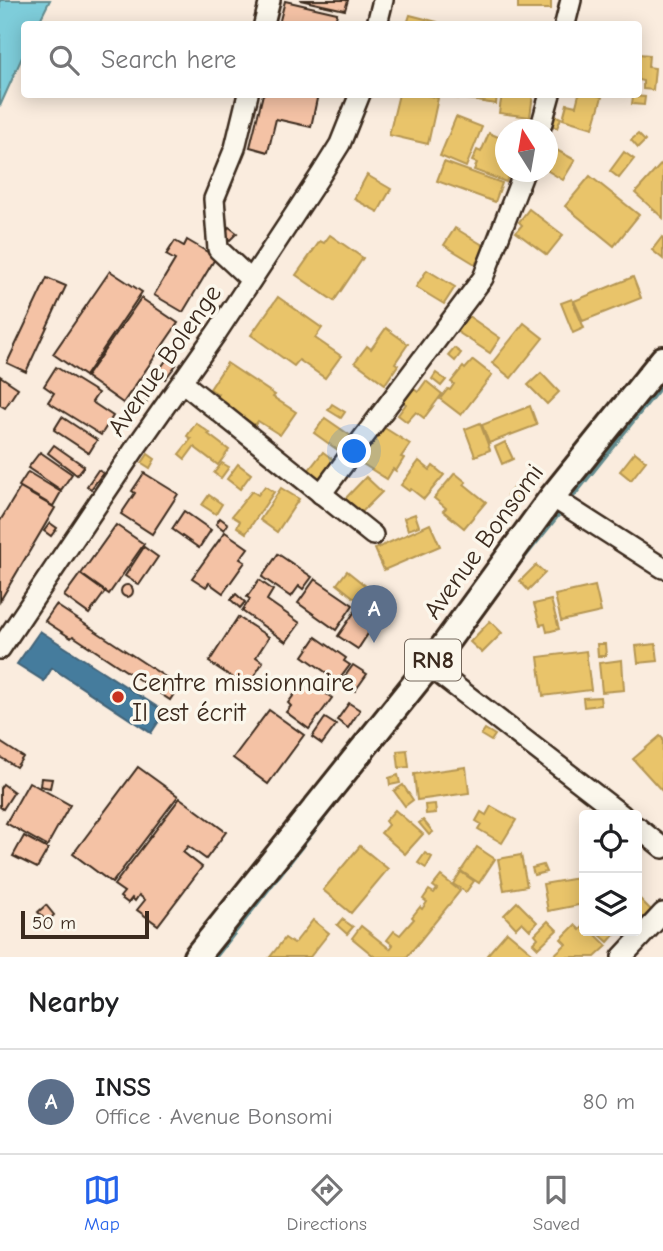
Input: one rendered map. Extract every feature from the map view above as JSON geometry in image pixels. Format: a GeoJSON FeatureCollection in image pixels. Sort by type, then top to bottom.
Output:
{"type":"FeatureCollection","features":[{"type":"Feature","properties":{"kind":"main road","name":"Avenue Bonsomi"},"geometry":{"type":"LineString","coordinates":[[196,957],[429,666],[552,497],[663,359]]}},
{"type":"Feature","properties":{"kind":"street"},"geometry":{"type":"LineString","coordinates":[[265,21],[270,0]]}},
{"type":"Feature","properties":{"kind":"street"},"geometry":{"type":"LineString","coordinates":[[378,21],[383,0]]}},
{"type":"Feature","properties":{"kind":"street"},"geometry":{"type":"LineString","coordinates":[[566,21],[571,0]]}},
{"type":"Feature","properties":{"kind":"street"},"geometry":{"type":"LineString","coordinates":[[247,98],[235,148],[214,200],[218,249],[251,280]]}},
{"type":"Feature","properties":{"kind":"street","name":"Avenue Bolenge"},"geometry":{"type":"LineString","coordinates":[[0,649],[251,280],[340,144],[358,98]]}},
{"type":"Feature","properties":{"kind":"street"},"geometry":{"type":"LineString","coordinates":[[545,119],[549,98]]}},
{"type":"Feature","properties":{"kind":"street"},"geometry":{"type":"LineString","coordinates":[[321,494],[483,278],[520,182]]}},
{"type":"Feature","properties":{"kind":"street"},"geometry":{"type":"LineString","coordinates":[[182,382],[373,535]]}},
{"type":"Feature","properties":{"kind":"street"},"geometry":{"type":"LineString","coordinates":[[552,497],[663,568]]}},
{"type":"Feature","properties":{"kind":"street"},"geometry":{"type":"LineString","coordinates":[[429,666],[616,810]]}},
{"type":"Feature","properties":{"kind":"street"},"geometry":{"type":"LineString","coordinates":[[642,831],[663,848]]}},
{"type":"Feature","properties":{"kind":"street"},"geometry":{"type":"LineString","coordinates":[[622,957],[663,913]]}},
{"type":"Feature","properties":{"kind":"water"},"geometry":{"type":"Polygon","coordinates":[[[0,0],[50,0],[40,21],[21,21],[21,60],[0,106],[0,0]]]}},
{"type":"Feature","properties":{"kind":"building: Homes"},"geometry":{"type":"Polygon","coordinates":[[[518,0],[551,0],[551,9],[518,9],[518,0]]]}},
{"type":"Feature","properties":{"kind":"building: Homes"},"geometry":{"type":"Polygon","coordinates":[[[410,15],[433,21],[408,21],[410,15]]]}},
{"type":"Feature","properties":{"kind":"building: Homes"},"geometry":{"type":"Polygon","coordinates":[[[642,54],[649,55],[648,67],[655,68],[653,90],[643,89],[642,54]]]}},
{"type":"Feature","properties":{"kind":"building: Homes"},"geometry":{"type":"Polygon","coordinates":[[[645,97],[644,105],[632,104],[633,98],[645,97]]]}},
{"type":"Feature","properties":{"kind":"building: Homes"},"geometry":{"type":"Polygon","coordinates":[[[398,98],[438,98],[428,144],[389,135],[398,98]]]}},
{"type":"Feature","properties":{"kind":"building: Homes"},"geometry":{"type":"Polygon","coordinates":[[[477,98],[497,98],[496,104],[477,101],[477,98]]]}},
{"type":"Feature","properties":{"kind":"building: Homes"},"geometry":{"type":"Polygon","coordinates":[[[501,98],[532,98],[530,117],[499,113],[501,98]]]}},
{"type":"Feature","properties":{"kind":"building: Homes"},"geometry":{"type":"Polygon","coordinates":[[[578,98],[602,98],[593,128],[563,119],[567,104],[576,106],[578,98]]]}},
{"type":"Feature","properties":{"kind":"building: Homes"},"geometry":{"type":"Polygon","coordinates":[[[552,114],[561,118],[558,126],[558,119],[550,119],[552,114]]]}},
{"type":"Feature","properties":{"kind":"building: Homes"},"geometry":{"type":"Polygon","coordinates":[[[456,117],[482,127],[466,167],[440,156],[456,117]]]}},
{"type":"Feature","properties":{"kind":"building: Homes"},"geometry":{"type":"Polygon","coordinates":[[[489,133],[495,136],[495,178],[474,170],[477,163],[472,161],[477,150],[481,152],[489,133]]]}},
{"type":"Feature","properties":{"kind":"building: Homes"},"geometry":{"type":"Polygon","coordinates":[[[638,134],[645,141],[638,148],[631,140],[638,134]]]}},
{"type":"Feature","properties":{"kind":"building: Homes"},"geometry":{"type":"Polygon","coordinates":[[[558,151],[575,160],[563,180],[558,177],[558,151]]]}},
{"type":"Feature","properties":{"kind":"building: Homes"},"geometry":{"type":"Polygon","coordinates":[[[624,152],[634,159],[619,178],[610,171],[624,152]]]}},
{"type":"Feature","properties":{"kind":"building: Homes"},"geometry":{"type":"Polygon","coordinates":[[[444,162],[502,183],[495,202],[437,181],[444,162]]]}},
{"type":"Feature","properties":{"kind":"building: Homes"},"geometry":{"type":"Polygon","coordinates":[[[663,162],[663,218],[635,193],[663,162]]]}},
{"type":"Feature","properties":{"kind":"building: Homes"},"geometry":{"type":"Polygon","coordinates":[[[367,175],[391,189],[378,212],[354,199],[367,175]]]}},
{"type":"Feature","properties":{"kind":"building: Homes"},"geometry":{"type":"Polygon","coordinates":[[[590,176],[639,215],[614,246],[565,206],[590,176]]]}},
{"type":"Feature","properties":{"kind":"building: Homes"},"geometry":{"type":"Polygon","coordinates":[[[529,209],[563,235],[547,255],[516,232],[522,225],[519,222],[529,209]]]}},
{"type":"Feature","properties":{"kind":"building: Homes"},"geometry":{"type":"Polygon","coordinates":[[[455,228],[486,247],[475,264],[444,245],[455,228]]]}},
{"type":"Feature","properties":{"kind":"building: Homes"},"geometry":{"type":"Polygon","coordinates":[[[330,235],[363,258],[334,301],[296,275],[320,241],[324,243],[330,235]]]}},
{"type":"Feature","properties":{"kind":"building: Homes"},"geometry":{"type":"Polygon","coordinates":[[[663,238],[663,259],[652,250],[663,238]]]}},
{"type":"Feature","properties":{"kind":"building: Homes"},"geometry":{"type":"Polygon","coordinates":[[[427,270],[455,287],[444,304],[416,287],[427,270]]]}},
{"type":"Feature","properties":{"kind":"building: Homes"},"geometry":{"type":"Polygon","coordinates":[[[633,277],[641,298],[583,321],[574,301],[633,277]]]}},
{"type":"Feature","properties":{"kind":"building: Homes"},"geometry":{"type":"Polygon","coordinates":[[[278,297],[322,328],[315,338],[341,356],[325,378],[299,360],[294,366],[251,335],[278,297]]]}},
{"type":"Feature","properties":{"kind":"building: Homes"},"geometry":{"type":"Polygon","coordinates":[[[572,299],[584,328],[573,333],[561,303],[572,299]]]}},
{"type":"Feature","properties":{"kind":"building: Homes"},"geometry":{"type":"Polygon","coordinates":[[[467,315],[500,338],[490,353],[456,331],[467,315]]]}},
{"type":"Feature","properties":{"kind":"building: Homes"},"geometry":{"type":"Polygon","coordinates":[[[524,323],[543,338],[511,378],[492,363],[524,323]]]}},
{"type":"Feature","properties":{"kind":"building: Homes"},"geometry":{"type":"Polygon","coordinates":[[[386,328],[408,344],[385,384],[355,362],[367,346],[371,349],[386,328]]]}},
{"type":"Feature","properties":{"kind":"building: Homes"},"geometry":{"type":"Polygon","coordinates":[[[454,348],[461,353],[455,361],[448,355],[454,348]]]}},
{"type":"Feature","properties":{"kind":"building: Homes"},"geometry":{"type":"Polygon","coordinates":[[[473,360],[492,375],[461,415],[440,399],[450,390],[454,384],[451,382],[463,367],[465,369],[473,360]]]}},
{"type":"Feature","properties":{"kind":"building: Homes"},"geometry":{"type":"Polygon","coordinates":[[[227,363],[296,412],[280,435],[258,421],[255,425],[214,399],[218,394],[210,389],[227,363]]]}},
{"type":"Feature","properties":{"kind":"building: Homes"},"geometry":{"type":"Polygon","coordinates":[[[436,373],[446,380],[441,386],[432,379],[436,373]]]}},
{"type":"Feature","properties":{"kind":"building: Homes"},"geometry":{"type":"Polygon","coordinates":[[[541,373],[559,392],[547,404],[528,385],[541,373]]]}},
{"type":"Feature","properties":{"kind":"building: Homes"},"geometry":{"type":"Polygon","coordinates":[[[426,381],[442,394],[424,418],[416,412],[407,422],[398,415],[406,404],[399,399],[410,386],[418,392],[426,381]]]}},
{"type":"Feature","properties":{"kind":"building: Homes"},"geometry":{"type":"Polygon","coordinates":[[[332,404],[345,412],[341,418],[328,410],[332,404]]]}},
{"type":"Feature","properties":{"kind":"building: Homes"},"geometry":{"type":"Polygon","coordinates":[[[530,406],[537,425],[489,443],[482,425],[530,406]]]}},
{"type":"Feature","properties":{"kind":"building: Homes"},"geometry":{"type":"Polygon","coordinates":[[[325,418],[351,436],[339,451],[314,433],[325,418]]]}},
{"type":"Feature","properties":{"kind":"building: Homes"},"geometry":{"type":"Polygon","coordinates":[[[196,423],[229,450],[218,465],[194,447],[185,459],[179,454],[191,439],[187,436],[196,423]]]}},
{"type":"Feature","properties":{"kind":"building: Homes"},"geometry":{"type":"Polygon","coordinates":[[[480,423],[490,450],[475,456],[465,429],[480,423]]]}},
{"type":"Feature","properties":{"kind":"building: Homes"},"geometry":{"type":"Polygon","coordinates":[[[380,425],[410,444],[396,471],[393,469],[387,479],[358,461],[380,425]]]}},
{"type":"Feature","properties":{"kind":"building: Homes"},"geometry":{"type":"Polygon","coordinates":[[[505,442],[513,459],[502,464],[495,447],[505,442]]]}},
{"type":"Feature","properties":{"kind":"building: Homes"},"geometry":{"type":"Polygon","coordinates":[[[323,452],[335,461],[318,484],[305,475],[323,452]]]}},
{"type":"Feature","properties":{"kind":"building: Homes"},"geometry":{"type":"Polygon","coordinates":[[[635,452],[646,461],[631,480],[620,471],[635,452]]]}},
{"type":"Feature","properties":{"kind":"building: Homes"},"geometry":{"type":"Polygon","coordinates":[[[148,454],[155,459],[150,468],[142,463],[148,454]]]}},
{"type":"Feature","properties":{"kind":"building: Homes"},"geometry":{"type":"Polygon","coordinates":[[[419,461],[430,470],[433,466],[444,475],[424,499],[401,485],[419,461]]]}},
{"type":"Feature","properties":{"kind":"building: Homes"},"geometry":{"type":"Polygon","coordinates":[[[222,463],[229,467],[221,478],[214,473],[222,463]]]}},
{"type":"Feature","properties":{"kind":"building: Homes"},"geometry":{"type":"Polygon","coordinates":[[[238,464],[251,474],[240,489],[227,479],[238,464]]]}},
{"type":"Feature","properties":{"kind":"building: Homes"},"geometry":{"type":"Polygon","coordinates":[[[455,473],[486,502],[464,528],[443,511],[446,508],[434,498],[455,473]]]}},
{"type":"Feature","properties":{"kind":"building: Homes"},"geometry":{"type":"Polygon","coordinates":[[[366,477],[382,492],[358,516],[342,502],[366,477]]]}},
{"type":"Feature","properties":{"kind":"building: Homes"},"geometry":{"type":"Polygon","coordinates":[[[265,486],[274,492],[246,533],[237,527],[240,521],[232,516],[252,491],[258,495],[265,486]]]}},
{"type":"Feature","properties":{"kind":"building: Homes"},"geometry":{"type":"Polygon","coordinates":[[[515,486],[524,494],[516,502],[507,495],[515,486]]]}},
{"type":"Feature","properties":{"kind":"building: Homes"},"geometry":{"type":"Polygon","coordinates":[[[281,488],[299,499],[277,532],[260,520],[281,488]]]}},
{"type":"Feature","properties":{"kind":"building: Homes"},"geometry":{"type":"Polygon","coordinates":[[[209,495],[222,504],[216,514],[202,505],[209,495]]]}},
{"type":"Feature","properties":{"kind":"building: Homes"},"geometry":{"type":"Polygon","coordinates":[[[415,514],[419,526],[408,530],[404,518],[415,514]]]}},
{"type":"Feature","properties":{"kind":"building: Homes"},"geometry":{"type":"Polygon","coordinates":[[[430,524],[440,546],[384,570],[375,549],[430,524]]]}},
{"type":"Feature","properties":{"kind":"building: Homes"},"geometry":{"type":"Polygon","coordinates":[[[536,565],[545,573],[528,590],[520,581],[536,565]]]}},
{"type":"Feature","properties":{"kind":"building: Homes"},"geometry":{"type":"Polygon","coordinates":[[[347,571],[377,595],[367,608],[337,584],[347,571]]]}},
{"type":"Feature","properties":{"kind":"building: Homes"},"geometry":{"type":"Polygon","coordinates":[[[595,586],[601,612],[561,621],[555,595],[595,586]]]}},
{"type":"Feature","properties":{"kind":"building: Homes"},"geometry":{"type":"Polygon","coordinates":[[[551,600],[559,629],[547,632],[545,624],[540,625],[534,604],[551,600]]]}},
{"type":"Feature","properties":{"kind":"building: Homes"},"geometry":{"type":"Polygon","coordinates":[[[490,621],[502,633],[482,653],[470,642],[490,621]]]}},
{"type":"Feature","properties":{"kind":"building: Homes"},"geometry":{"type":"Polygon","coordinates":[[[597,644],[605,644],[606,656],[598,656],[597,644]]]}},
{"type":"Feature","properties":{"kind":"building: Homes"},"geometry":{"type":"Polygon","coordinates":[[[656,644],[658,661],[638,663],[636,646],[656,644]]]}},
{"type":"Feature","properties":{"kind":"building: Homes"},"geometry":{"type":"Polygon","coordinates":[[[586,651],[591,690],[543,696],[538,657],[586,651]]]}},
{"type":"Feature","properties":{"kind":"building: Homes"},"geometry":{"type":"Polygon","coordinates":[[[622,660],[624,690],[602,692],[599,663],[622,660]]]}},
{"type":"Feature","properties":{"kind":"building: Homes"},"geometry":{"type":"Polygon","coordinates":[[[600,697],[601,705],[584,707],[583,698],[600,697]]]}},
{"type":"Feature","properties":{"kind":"building: Homes"},"geometry":{"type":"Polygon","coordinates":[[[485,729],[495,735],[491,741],[481,735],[485,729]]]}},
{"type":"Feature","properties":{"kind":"building: Homes"},"geometry":{"type":"Polygon","coordinates":[[[660,736],[663,739],[662,791],[633,759],[660,736]]]}},
{"type":"Feature","properties":{"kind":"building: Homes"},"geometry":{"type":"Polygon","coordinates":[[[407,750],[409,767],[399,768],[397,751],[407,750]]]}},
{"type":"Feature","properties":{"kind":"building: Homes"},"geometry":{"type":"Polygon","coordinates":[[[466,767],[469,793],[417,800],[414,774],[466,767]]]}},
{"type":"Feature","properties":{"kind":"building: Homes"},"geometry":{"type":"Polygon","coordinates":[[[398,775],[400,783],[390,785],[389,778],[398,775]]]}},
{"type":"Feature","properties":{"kind":"building: Homes"},"geometry":{"type":"Polygon","coordinates":[[[403,785],[413,800],[405,806],[394,791],[403,785]]]}},
{"type":"Feature","properties":{"kind":"building: Homes"},"geometry":{"type":"Polygon","coordinates":[[[435,804],[436,813],[426,814],[425,805],[435,804]]]}},
{"type":"Feature","properties":{"kind":"building: Homes"},"geometry":{"type":"Polygon","coordinates":[[[491,806],[516,820],[502,843],[478,829],[481,824],[476,821],[481,812],[486,815],[491,806]]]}},
{"type":"Feature","properties":{"kind":"building: Homes"},"geometry":{"type":"Polygon","coordinates":[[[395,810],[423,834],[405,854],[381,833],[388,825],[385,821],[395,810]]]}},
{"type":"Feature","properties":{"kind":"building: Homes"},"geometry":{"type":"Polygon","coordinates":[[[423,820],[433,832],[429,835],[419,823],[423,820]]]}},
{"type":"Feature","properties":{"kind":"building: Homes"},"geometry":{"type":"Polygon","coordinates":[[[360,846],[388,869],[351,913],[323,890],[360,846]]]}},
{"type":"Feature","properties":{"kind":"building: Homes"},"geometry":{"type":"Polygon","coordinates":[[[477,847],[495,859],[479,883],[461,871],[477,847]]]}},
{"type":"Feature","properties":{"kind":"building: Homes"},"geometry":{"type":"Polygon","coordinates":[[[425,853],[432,857],[426,868],[418,863],[425,853]]]}},
{"type":"Feature","properties":{"kind":"building: Homes"},"geometry":{"type":"Polygon","coordinates":[[[521,855],[527,886],[504,890],[498,859],[521,855]]]}},
{"type":"Feature","properties":{"kind":"building: Homes"},"geometry":{"type":"Polygon","coordinates":[[[543,865],[546,872],[534,875],[532,868],[543,865]]]}},
{"type":"Feature","properties":{"kind":"building: Homes"},"geometry":{"type":"Polygon","coordinates":[[[461,872],[474,881],[466,892],[453,884],[461,872]]]}},
{"type":"Feature","properties":{"kind":"building: Homes"},"geometry":{"type":"Polygon","coordinates":[[[441,876],[460,891],[407,957],[375,957],[352,938],[361,926],[390,949],[393,945],[387,940],[394,931],[400,935],[414,919],[412,917],[427,902],[423,899],[429,890],[434,893],[437,889],[433,886],[441,876]]]}},
{"type":"Feature","properties":{"kind":"building: Homes"},"geometry":{"type":"Polygon","coordinates":[[[579,878],[579,905],[548,911],[543,884],[579,878]]]}},
{"type":"Feature","properties":{"kind":"building: Homes"},"geometry":{"type":"Polygon","coordinates":[[[642,901],[653,912],[642,922],[642,901]]]}},
{"type":"Feature","properties":{"kind":"building: Homes"},"geometry":{"type":"Polygon","coordinates":[[[517,902],[537,922],[530,930],[522,922],[516,928],[504,915],[517,902]]]}},
{"type":"Feature","properties":{"kind":"building: Homes"},"geometry":{"type":"Polygon","coordinates":[[[342,919],[353,927],[347,934],[337,925],[342,919]]]}},
{"type":"Feature","properties":{"kind":"building: Homes"},"geometry":{"type":"Polygon","coordinates":[[[313,920],[329,933],[310,957],[270,957],[285,938],[294,944],[313,920]]]}},
{"type":"Feature","properties":{"kind":"building: Homes"},"geometry":{"type":"Polygon","coordinates":[[[548,921],[557,930],[538,948],[533,943],[538,938],[535,934],[548,921]]]}},
{"type":"Feature","properties":{"kind":"building: Homes"},"geometry":{"type":"Polygon","coordinates":[[[575,925],[579,929],[579,936],[597,936],[607,946],[595,957],[555,957],[553,956],[566,944],[561,939],[575,925]]]}},
{"type":"Feature","properties":{"kind":"building: Homes"},"geometry":{"type":"Polygon","coordinates":[[[507,932],[537,957],[487,955],[507,932]]]}},
{"type":"Feature","properties":{"kind":"building: Homes"},"geometry":{"type":"Polygon","coordinates":[[[601,936],[613,936],[608,942],[601,936]]]}},
{"type":"Feature","properties":{"kind":"building: Public","name":"Centre missionnaire Il est écrit"},"geometry":{"type":"Polygon","coordinates":[[[40,631],[165,712],[151,733],[52,668],[44,681],[17,664],[40,631]]]}},
{"type":"Feature","properties":{"kind":"building: Other"},"geometry":{"type":"Polygon","coordinates":[[[300,0],[348,0],[345,10],[300,0]]]}},
{"type":"Feature","properties":{"kind":"building: Other"},"geometry":{"type":"Polygon","coordinates":[[[285,1],[337,13],[336,21],[280,21],[285,1]]]}},
{"type":"Feature","properties":{"kind":"building: Other"},"geometry":{"type":"Polygon","coordinates":[[[262,98],[317,98],[311,127],[276,119],[268,152],[250,147],[262,98]]]}},
{"type":"Feature","properties":{"kind":"building: Other"},"geometry":{"type":"Polygon","coordinates":[[[229,227],[237,233],[230,240],[223,235],[229,227]]]}},
{"type":"Feature","properties":{"kind":"building: Other"},"geometry":{"type":"Polygon","coordinates":[[[187,240],[216,257],[183,312],[154,295],[175,260],[166,255],[175,241],[184,246],[187,240]]]}},
{"type":"Feature","properties":{"kind":"building: Other"},"geometry":{"type":"Polygon","coordinates":[[[110,271],[142,292],[85,376],[53,354],[110,271]]]}},
{"type":"Feature","properties":{"kind":"building: Other"},"geometry":{"type":"Polygon","coordinates":[[[47,278],[66,286],[26,372],[7,363],[47,278]]]}},
{"type":"Feature","properties":{"kind":"building: Other"},"geometry":{"type":"Polygon","coordinates":[[[141,298],[178,323],[123,403],[86,377],[141,298]]]}},
{"type":"Feature","properties":{"kind":"building: Other"},"geometry":{"type":"Polygon","coordinates":[[[167,359],[176,365],[165,379],[157,373],[167,359]]]}},
{"type":"Feature","properties":{"kind":"building: Other"},"geometry":{"type":"Polygon","coordinates":[[[56,367],[98,393],[92,402],[113,416],[101,435],[48,402],[54,393],[44,386],[56,367]]]}},
{"type":"Feature","properties":{"kind":"building: Other"},"geometry":{"type":"Polygon","coordinates":[[[152,373],[160,378],[154,387],[146,381],[152,373]]]}},
{"type":"Feature","properties":{"kind":"building: Other"},"geometry":{"type":"Polygon","coordinates":[[[0,376],[18,388],[5,408],[0,405],[0,376]]]}},
{"type":"Feature","properties":{"kind":"building: Other"},"geometry":{"type":"Polygon","coordinates":[[[143,388],[151,394],[147,401],[139,395],[143,388]]]}},
{"type":"Feature","properties":{"kind":"building: Other"},"geometry":{"type":"Polygon","coordinates":[[[62,417],[97,440],[89,453],[54,430],[62,417]]]}},
{"type":"Feature","properties":{"kind":"building: Other"},"geometry":{"type":"Polygon","coordinates":[[[54,445],[84,466],[77,475],[48,453],[54,445]]]}},
{"type":"Feature","properties":{"kind":"building: Other"},"geometry":{"type":"Polygon","coordinates":[[[40,452],[72,474],[61,490],[28,468],[40,452]]]}},
{"type":"Feature","properties":{"kind":"building: Other"},"geometry":{"type":"Polygon","coordinates":[[[98,470],[103,473],[91,489],[87,486],[98,470]]]}},
{"type":"Feature","properties":{"kind":"building: Other"},"geometry":{"type":"Polygon","coordinates":[[[28,472],[61,492],[53,506],[19,486],[28,472]]]}},
{"type":"Feature","properties":{"kind":"building: Other"},"geometry":{"type":"Polygon","coordinates":[[[144,473],[178,494],[152,534],[121,514],[144,473]]]}},
{"type":"Feature","properties":{"kind":"building: Other"},"geometry":{"type":"Polygon","coordinates":[[[20,488],[55,508],[0,601],[0,521],[20,488]]]}},
{"type":"Feature","properties":{"kind":"building: Other"},"geometry":{"type":"Polygon","coordinates":[[[184,511],[211,530],[199,548],[172,529],[184,511]]]}},
{"type":"Feature","properties":{"kind":"building: Other"},"geometry":{"type":"Polygon","coordinates":[[[220,518],[228,524],[224,530],[216,524],[220,518]]]}},
{"type":"Feature","properties":{"kind":"building: Other"},"geometry":{"type":"Polygon","coordinates":[[[50,523],[57,528],[51,536],[44,531],[50,523]]]}},
{"type":"Feature","properties":{"kind":"building: Other"},"geometry":{"type":"Polygon","coordinates":[[[116,525],[144,544],[109,594],[81,574],[116,525]]]}},
{"type":"Feature","properties":{"kind":"building: Other"},"geometry":{"type":"Polygon","coordinates":[[[225,532],[248,548],[240,559],[245,562],[223,593],[209,583],[206,587],[192,578],[225,532]]]}},
{"type":"Feature","properties":{"kind":"building: Other"},"geometry":{"type":"Polygon","coordinates":[[[144,547],[158,557],[139,585],[125,576],[144,547]]]}},
{"type":"Feature","properties":{"kind":"building: Other"},"geometry":{"type":"Polygon","coordinates":[[[278,554],[312,577],[303,589],[299,586],[291,597],[262,577],[278,554]]]}},
{"type":"Feature","properties":{"kind":"building: Other"},"geometry":{"type":"Polygon","coordinates":[[[80,574],[105,592],[89,614],[64,596],[80,574]]]}},
{"type":"Feature","properties":{"kind":"building: Other"},"geometry":{"type":"Polygon","coordinates":[[[315,579],[353,605],[336,630],[298,603],[315,579]]]}},
{"type":"Feature","properties":{"kind":"building: Other"},"geometry":{"type":"Polygon","coordinates":[[[259,580],[273,590],[267,600],[300,623],[286,642],[242,611],[250,599],[247,597],[259,580]]]}},
{"type":"Feature","properties":{"kind":"building: Other"},"geometry":{"type":"Polygon","coordinates":[[[122,586],[132,586],[132,596],[122,596],[122,586]]]}},
{"type":"Feature","properties":{"kind":"building: Other"},"geometry":{"type":"Polygon","coordinates":[[[236,594],[245,602],[240,608],[231,600],[236,594]]]}},
{"type":"Feature","properties":{"kind":"building: Other"},"geometry":{"type":"Polygon","coordinates":[[[56,605],[179,686],[170,700],[73,636],[71,638],[45,621],[56,605]]]}},
{"type":"Feature","properties":{"kind":"building: Other"},"geometry":{"type":"Polygon","coordinates":[[[358,607],[377,620],[358,649],[338,636],[358,607]]]}},
{"type":"Feature","properties":{"kind":"building: Other"},"geometry":{"type":"Polygon","coordinates":[[[238,617],[269,637],[256,657],[263,662],[247,687],[209,662],[238,617]]]}},
{"type":"Feature","properties":{"kind":"building: Other"},"geometry":{"type":"Polygon","coordinates":[[[316,637],[346,658],[344,661],[350,665],[338,681],[303,656],[316,637]]]}},
{"type":"Feature","properties":{"kind":"building: Other"},"geometry":{"type":"Polygon","coordinates":[[[353,665],[367,674],[355,691],[341,682],[353,665]]]}},
{"type":"Feature","properties":{"kind":"building: Other"},"geometry":{"type":"Polygon","coordinates":[[[309,681],[332,698],[309,729],[286,712],[291,706],[288,703],[302,684],[305,686],[309,681]]]}},
{"type":"Feature","properties":{"kind":"building: Other"},"geometry":{"type":"Polygon","coordinates":[[[349,703],[360,710],[348,728],[337,720],[349,703]]]}},
{"type":"Feature","properties":{"kind":"building: Other"},"geometry":{"type":"Polygon","coordinates":[[[269,710],[304,735],[268,784],[233,758],[269,710]]]}},
{"type":"Feature","properties":{"kind":"building: Other"},"geometry":{"type":"Polygon","coordinates":[[[325,718],[336,725],[322,744],[312,737],[325,718]]]}},
{"type":"Feature","properties":{"kind":"building: Other"},"geometry":{"type":"Polygon","coordinates":[[[0,742],[23,757],[16,767],[0,757],[0,742]]]}},
{"type":"Feature","properties":{"kind":"building: Other"},"geometry":{"type":"Polygon","coordinates":[[[138,767],[178,796],[112,883],[73,854],[138,767]]]}},
{"type":"Feature","properties":{"kind":"building: Other"},"geometry":{"type":"Polygon","coordinates":[[[41,778],[52,779],[50,788],[40,786],[41,778]]]}},
{"type":"Feature","properties":{"kind":"building: Other"},"geometry":{"type":"Polygon","coordinates":[[[29,782],[70,805],[47,846],[6,823],[29,782]]]}},
{"type":"Feature","properties":{"kind":"building: Other"},"geometry":{"type":"Polygon","coordinates":[[[3,784],[14,792],[3,809],[0,807],[0,788],[3,784]]]}},
{"type":"Feature","properties":{"kind":"building: Other"},"geometry":{"type":"Polygon","coordinates":[[[180,798],[226,832],[206,859],[188,846],[183,852],[202,867],[158,925],[137,910],[145,900],[139,895],[135,901],[132,898],[128,903],[120,897],[124,892],[114,885],[180,798]]]}},
{"type":"Feature","properties":{"kind":"building: Other"},"geometry":{"type":"Polygon","coordinates":[[[24,836],[48,849],[37,868],[13,856],[24,836]]]}},
{"type":"Feature","properties":{"kind":"building: Other"},"geometry":{"type":"Polygon","coordinates":[[[46,905],[54,915],[47,922],[38,912],[46,905]]]}},
{"type":"Feature","properties":{"kind":"waterway"},"geometry":{"type":"LineString","coordinates":[[521,561],[663,383]]}},
{"type":"Feature","properties":{"kind":"waterway"},"geometry":{"type":"LineString","coordinates":[[215,957],[332,807]]}},
{"type":"Feature","properties":{"kind":"place","name":"INSS"},"geometry":{"type":"Point","coordinates":[374,643]}},
{"type":"Feature","properties":{"kind":"place","name":"Centre missionnaire Il est écrit"},"geometry":{"type":"Point","coordinates":[118,697]}}]}
